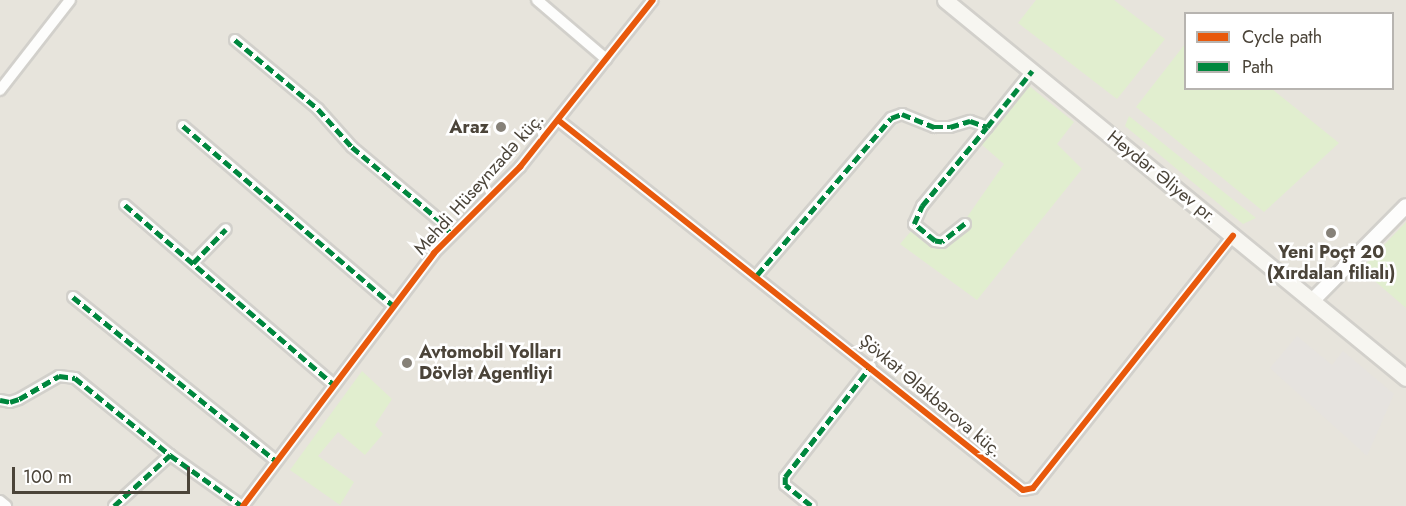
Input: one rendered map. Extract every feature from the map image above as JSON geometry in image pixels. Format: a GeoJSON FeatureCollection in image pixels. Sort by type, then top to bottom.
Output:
{"type":"FeatureCollection","features":[{"type":"Feature","properties":{"kind":"main road","name":"Heydər Əliyev pr."},"geometry":{"type":"LineString","coordinates":[[945,0],[1406,378]]}},
{"type":"Feature","properties":{"kind":"street"},"geometry":{"type":"LineString","coordinates":[[0,90],[70,0]]}},
{"type":"Feature","properties":{"kind":"street"},"geometry":{"type":"LineString","coordinates":[[537,0],[606,59]]}},
{"type":"Feature","properties":{"kind":"street","name":"Mehdi Hüseynzadə küç."},"geometry":{"type":"LineString","coordinates":[[242,506],[451,234],[520,166],[654,0]]}},
{"type":"Feature","properties":{"kind":"street"},"geometry":{"type":"LineString","coordinates":[[235,40],[318,109],[352,147],[438,218],[451,234]]}},
{"type":"Feature","properties":{"kind":"street"},"geometry":{"type":"LineString","coordinates":[[965,224],[942,242],[935,242],[914,224],[922,206],[1032,71]]}},
{"type":"Feature","properties":{"kind":"street"},"geometry":{"type":"LineString","coordinates":[[757,275],[891,118],[902,114],[934,127],[950,128],[970,120],[987,128]]}},
{"type":"Feature","properties":{"kind":"street","name":"Şövkət Ələkbərova küç."},"geometry":{"type":"LineString","coordinates":[[558,120],[871,366],[1018,489],[1029,490],[1233,236]]}},
{"type":"Feature","properties":{"kind":"street"},"geometry":{"type":"LineString","coordinates":[[183,126],[394,306]]}},
{"type":"Feature","properties":{"kind":"street"},"geometry":{"type":"LineString","coordinates":[[125,205],[334,385]]}},
{"type":"Feature","properties":{"kind":"street"},"geometry":{"type":"LineString","coordinates":[[1313,300],[1406,206]]}},
{"type":"Feature","properties":{"kind":"street"},"geometry":{"type":"LineString","coordinates":[[193,263],[226,229]]}},
{"type":"Feature","properties":{"kind":"street"},"geometry":{"type":"LineString","coordinates":[[73,297],[276,461]]}},
{"type":"Feature","properties":{"kind":"street"},"geometry":{"type":"LineString","coordinates":[[811,506],[785,485],[785,477],[871,366]]}},
{"type":"Feature","properties":{"kind":"street"},"geometry":{"type":"LineString","coordinates":[[0,399],[10,402],[18,399],[59,376],[75,378],[170,455],[242,506]]}},
{"type":"Feature","properties":{"kind":"street"},"geometry":{"type":"LineString","coordinates":[[114,506],[170,455]]}},
{"type":"Feature","properties":{"kind":"street"},"geometry":{"type":"LineString","coordinates":[[0,501],[6,506]]}},
{"type":"Feature","properties":{"kind":"shaded area"},"geometry":{"type":"Polygon","coordinates":[[[0,0],[1406,0],[1406,506],[0,506],[0,0]]]}},
{"type":"Feature","properties":{"kind":"shaded area"},"geometry":{"type":"Polygon","coordinates":[[[1297,336],[1332,365],[1343,351],[1394,394],[1367,456],[1270,368],[1297,336]]]}},
{"type":"Feature","properties":{"kind":"green space"},"geometry":{"type":"Polygon","coordinates":[[[1036,0],[1114,0],[1165,39],[1117,99],[1018,23],[1036,0]]]}},
{"type":"Feature","properties":{"kind":"green space"},"geometry":{"type":"Polygon","coordinates":[[[1184,45],[1184,90],[1273,90],[1339,143],[1264,212],[1136,107],[1184,45]]]}},
{"type":"Feature","properties":{"kind":"green space"},"geometry":{"type":"Polygon","coordinates":[[[1028,85],[1074,122],[1057,144],[1082,169],[977,300],[900,244],[919,222],[949,243],[1004,164],[981,144],[1028,85]]]}},
{"type":"Feature","properties":{"kind":"green space"},"geometry":{"type":"Polygon","coordinates":[[[1129,116],[1256,218],[1243,224],[1125,126],[1129,116]]]}},
{"type":"Feature","properties":{"kind":"green space"},"geometry":{"type":"Polygon","coordinates":[[[1406,222],[1406,308],[1361,269],[1406,222]]]}},
{"type":"Feature","properties":{"kind":"green space"},"geometry":{"type":"Polygon","coordinates":[[[362,371],[392,399],[375,425],[383,434],[365,455],[338,432],[318,456],[354,482],[340,505],[290,470],[362,371]]]}},
{"type":"Feature","properties":{"kind":"marked path"},"geometry":{"type":"LineString","coordinates":[[235,40],[318,109],[352,147],[444,224],[451,234]]}},
{"type":"Feature","properties":{"kind":"marked path"},"geometry":{"type":"LineString","coordinates":[[757,275],[891,118],[902,114],[934,127],[950,127],[970,121],[987,127],[1032,71]]}},
{"type":"Feature","properties":{"kind":"marked path"},"geometry":{"type":"LineString","coordinates":[[183,126],[394,306]]}},
{"type":"Feature","properties":{"kind":"marked path"},"geometry":{"type":"LineString","coordinates":[[965,224],[942,242],[935,241],[914,224],[922,206],[987,127]]}},
{"type":"Feature","properties":{"kind":"marked path"},"geometry":{"type":"LineString","coordinates":[[125,205],[334,385]]}},
{"type":"Feature","properties":{"kind":"marked path"},"geometry":{"type":"LineString","coordinates":[[193,263],[226,229]]}},
{"type":"Feature","properties":{"kind":"marked path"},"geometry":{"type":"LineString","coordinates":[[73,297],[276,461]]}},
{"type":"Feature","properties":{"kind":"marked path"},"geometry":{"type":"LineString","coordinates":[[811,506],[785,485],[785,477],[871,366]]}},
{"type":"Feature","properties":{"kind":"marked path"},"geometry":{"type":"LineString","coordinates":[[0,400],[10,402],[19,399],[59,376],[75,378],[170,455],[242,506]]}},
{"type":"Feature","properties":{"kind":"marked path"},"geometry":{"type":"LineString","coordinates":[[114,506],[170,455]]}},
{"type":"Feature","properties":{"kind":"cycle path"},"geometry":{"type":"LineString","coordinates":[[243,506],[434,253],[520,167],[653,0]]}},
{"type":"Feature","properties":{"kind":"cycle path"},"geometry":{"type":"LineString","coordinates":[[558,120],[1023,490],[1033,488],[1233,236]]}},
{"type":"Feature","properties":{"kind":"place","name":"Araz"},"geometry":{"type":"Point","coordinates":[501,127]}},
{"type":"Feature","properties":{"kind":"place","name":"Yeni Poçt 20 (Xırdalan filialı)"},"geometry":{"type":"Point","coordinates":[1331,233]}},
{"type":"Feature","properties":{"kind":"place","name":"Avtomobil Yolları Dövlət Agentliyi"},"geometry":{"type":"Point","coordinates":[407,363]}}]}
